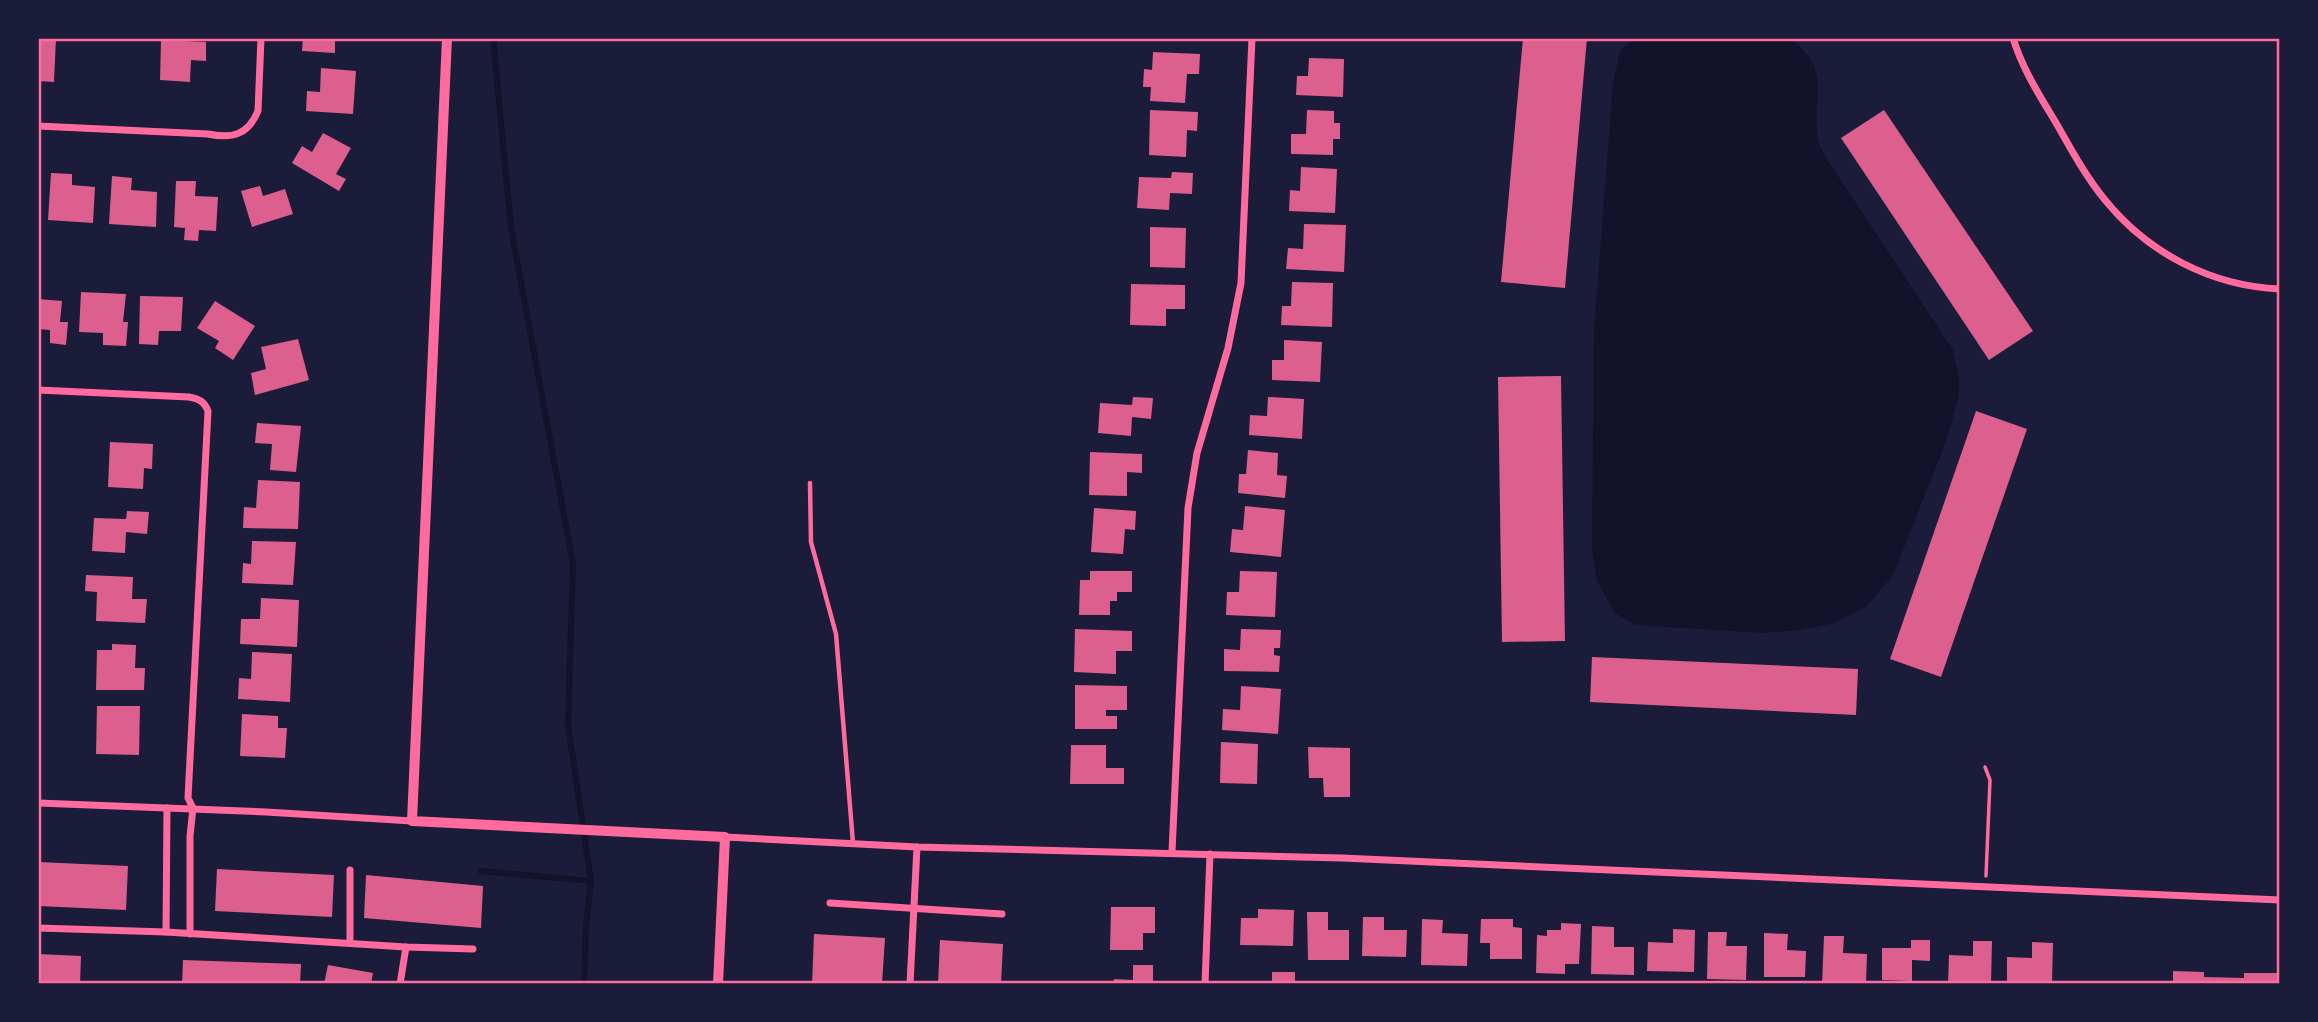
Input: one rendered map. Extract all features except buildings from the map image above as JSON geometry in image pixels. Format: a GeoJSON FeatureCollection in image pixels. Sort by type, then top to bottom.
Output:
{"type":"FeatureCollection","features":[{"type":"Feature","properties":{"kind":"street"},"geometry":{"type":"LineString","coordinates":[[38,126],[208,134],[223,137],[244,132],[258,111],[261,38]]}},
{"type":"Feature","properties":{"kind":"street"},"geometry":{"type":"LineString","coordinates":[[412,821],[447,38]]}},
{"type":"Feature","properties":{"kind":"street"},"geometry":{"type":"LineString","coordinates":[[1172,852],[1188,508],[1198,453],[1228,348],[1241,283],[1252,38]]}},
{"type":"Feature","properties":{"kind":"street"},"geometry":{"type":"LineString","coordinates":[[2013,38],[2031,81],[2085,173],[2130,228],[2169,256],[2220,280],[2280,289]]}},
{"type":"Feature","properties":{"kind":"street"},"geometry":{"type":"LineString","coordinates":[[38,390],[189,397],[205,404],[208,411],[188,798],[193,808],[190,836],[190,934]]}},
{"type":"Feature","properties":{"kind":"street"},"geometry":{"type":"LineString","coordinates":[[38,803],[193,808],[917,847],[1172,852],[2280,900]]}},
{"type":"Feature","properties":{"kind":"street"},"geometry":{"type":"LineString","coordinates":[[166,932],[167,808]]}},
{"type":"Feature","properties":{"kind":"street"},"geometry":{"type":"LineString","coordinates":[[718,984],[725,837]]}},
{"type":"Feature","properties":{"kind":"street"},"geometry":{"type":"LineString","coordinates":[[910,984],[917,847]]}},
{"type":"Feature","properties":{"kind":"street"},"geometry":{"type":"LineString","coordinates":[[1205,984],[1210,854]]}},
{"type":"Feature","properties":{"kind":"street"},"geometry":{"type":"LineString","coordinates":[[350,870],[350,943]]}},
{"type":"Feature","properties":{"kind":"street"},"geometry":{"type":"LineString","coordinates":[[830,903],[1002,914]]}},
{"type":"Feature","properties":{"kind":"street"},"geometry":{"type":"LineString","coordinates":[[38,928],[166,932],[473,949]]}},
{"type":"Feature","properties":{"kind":"street"},"geometry":{"type":"LineString","coordinates":[[400,984],[406,947]]}},
{"type":"Feature","properties":{"kind":"lane"},"geometry":{"type":"LineString","coordinates":[[810,483],[811,542],[836,634],[853,844]]}},
{"type":"Feature","properties":{"kind":"path"},"geometry":{"type":"LineString","coordinates":[[1985,767],[1990,780],[1986,886]]}},
{"type":"Feature","properties":{"kind":"shaded area"},"geometry":{"type":"Polygon","coordinates":[[[1632,39],[1791,39],[1804,50],[1816,73],[1819,141],[1826,158],[1953,350],[1959,377],[1959,397],[1943,449],[1893,575],[1866,607],[1834,623],[1801,630],[1762,633],[1634,625],[1615,613],[1597,581],[1592,550],[1594,330],[1613,84],[1620,51],[1632,39]]]}},
{"type":"Feature","properties":{"kind":"waterway"},"geometry":{"type":"LineString","coordinates":[[493,38],[511,228],[573,564],[568,725],[591,881],[584,984]]}},
{"type":"Feature","properties":{"kind":"waterway"},"geometry":{"type":"LineString","coordinates":[[481,871],[591,881]]}}]}
